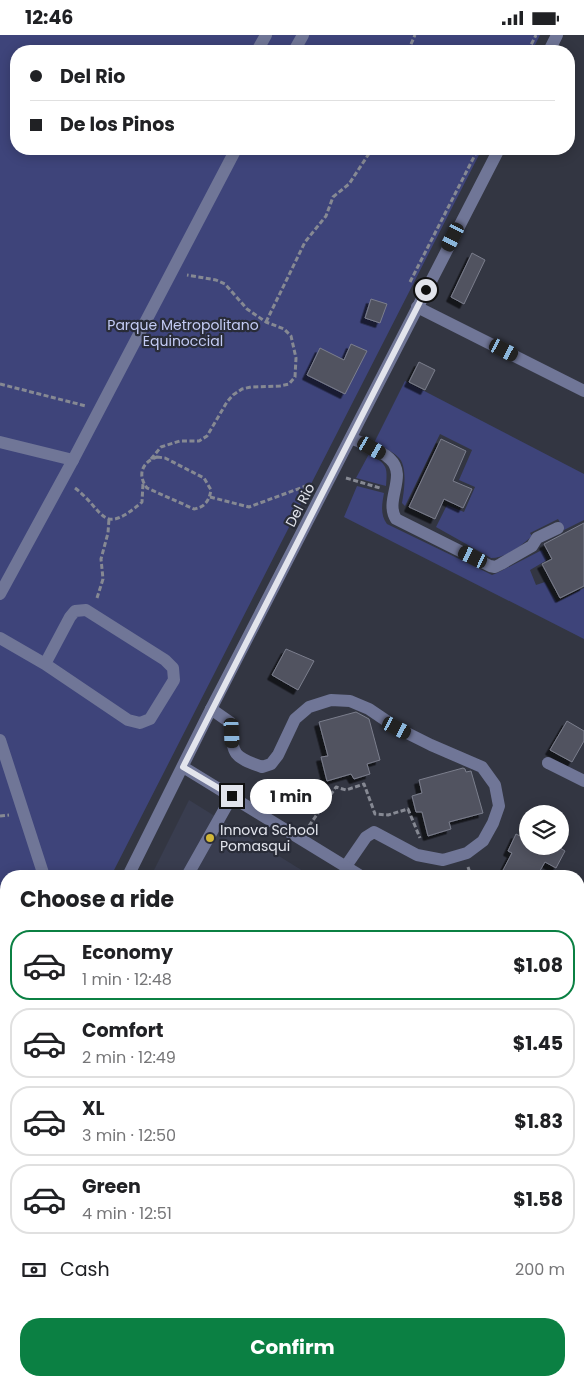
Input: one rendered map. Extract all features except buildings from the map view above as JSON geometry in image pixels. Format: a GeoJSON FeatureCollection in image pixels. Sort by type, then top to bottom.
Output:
{"type":"FeatureCollection","features":[{"type":"Feature","properties":{"kind":"street"},"geometry":{"type":"LineString","coordinates":[[0,593],[73,460],[98,409],[233,155]]}},
{"type":"Feature","properties":{"kind":"street","name":"Del Rio"},"geometry":{"type":"LineString","coordinates":[[131,870],[211,709],[496,155]]}},
{"type":"Feature","properties":{"kind":"street"},"geometry":{"type":"LineString","coordinates":[[417,307],[584,391]]}},
{"type":"Feature","properties":{"kind":"street"},"geometry":{"type":"LineString","coordinates":[[351,438],[389,458],[395,466],[397,475],[391,504],[392,513],[396,519],[490,566],[501,565],[532,546],[537,538],[558,528]]}},
{"type":"Feature","properties":{"kind":"street"},"geometry":{"type":"LineString","coordinates":[[0,442],[73,460]]}},
{"type":"Feature","properties":{"kind":"street"},"geometry":{"type":"LineString","coordinates":[[0,638],[45,663],[128,720],[140,723],[150,719],[174,680],[173,668],[165,660],[86,610],[75,611],[70,617],[45,663]]}},
{"type":"Feature","properties":{"kind":"street"},"geometry":{"type":"LineString","coordinates":[[211,709],[231,723],[232,748],[237,756],[262,767],[271,764],[278,755],[295,719],[309,707],[331,700],[350,701],[369,709],[405,733],[482,767],[495,785],[499,806],[493,823],[484,841],[462,854],[443,860],[417,855],[374,833],[366,837],[346,866]]}},
{"type":"Feature","properties":{"kind":"street"},"geometry":{"type":"LineString","coordinates":[[0,740],[42,870]]}},
{"type":"Feature","properties":{"kind":"street"},"geometry":{"type":"LineString","coordinates":[[548,763],[584,781]]}},
{"type":"Feature","properties":{"kind":"street"},"geometry":{"type":"LineString","coordinates":[[183,767],[352,870]]}},
{"type":"Feature","properties":{"kind":"street"},"geometry":{"type":"LineString","coordinates":[[190,870],[232,796]]}},
{"type":"Feature","properties":{"kind":"path"},"geometry":{"type":"LineString","coordinates":[[266,322],[306,242],[326,216],[333,197],[349,184],[368,155]]}},
{"type":"Feature","properties":{"kind":"path"},"geometry":{"type":"LineString","coordinates":[[406,291],[475,155]]}},
{"type":"Feature","properties":{"kind":"path"},"geometry":{"type":"LineString","coordinates":[[151,459],[161,447],[180,441],[199,441],[207,436],[227,402],[242,389],[289,384],[295,377],[296,358],[291,336],[284,329],[266,322],[247,309],[226,284],[172,270]]}},
{"type":"Feature","properties":{"kind":"path"},"geometry":{"type":"LineString","coordinates":[[0,384],[98,409]]}},
{"type":"Feature","properties":{"kind":"path"},"geometry":{"type":"LineString","coordinates":[[63,478],[80,492],[101,514],[109,519],[119,519],[128,515],[142,503],[142,469],[145,463],[157,457],[165,458],[204,478],[211,490],[210,497],[201,508],[194,509],[154,493],[143,483]]}},
{"type":"Feature","properties":{"kind":"path"},"geometry":{"type":"LineString","coordinates":[[333,473],[395,492]]}},
{"type":"Feature","properties":{"kind":"path"},"geometry":{"type":"LineString","coordinates":[[210,497],[249,507],[306,486],[311,477]]}},
{"type":"Feature","properties":{"kind":"path"},"geometry":{"type":"LineString","coordinates":[[86,610],[97,598],[103,579],[100,559],[108,533],[109,519]]}},
{"type":"Feature","properties":{"kind":"path"},"geometry":{"type":"LineString","coordinates":[[301,838],[336,787],[346,789],[364,784],[375,814],[388,815],[408,809],[424,843]]}},
{"type":"Feature","properties":{"kind":"path"},"geometry":{"type":"LineString","coordinates":[[462,854],[469,870]]}},
{"type":"Feature","properties":{"kind":"shaded area","name":"Innova School Pomasqui"},"geometry":{"type":"Polygon","coordinates":[[[189,800],[301,870],[154,870],[189,800]]]}},
{"type":"Feature","properties":{"kind":"green space","name":"Parque Metropolitano Equinoccial"},"geometry":{"type":"Polygon","coordinates":[[[0,35],[540,35],[535,45],[10,45],[10,155],[479,155],[114,870],[0,870],[0,35]]]}},
{"type":"Feature","properties":{"kind":"green space"},"geometry":{"type":"Polygon","coordinates":[[[405,381],[584,474],[584,520],[564,530],[558,519],[530,533],[532,536],[513,551],[491,558],[436,527],[447,505],[464,512],[475,487],[459,480],[472,450],[440,434],[405,506],[402,503],[404,472],[401,461],[393,453],[374,443],[405,381]]]}},
{"type":"Feature","properties":{"kind":"green space"},"geometry":{"type":"Polygon","coordinates":[[[369,454],[385,466],[387,474],[386,486],[356,478],[369,454]]]}},
{"type":"Feature","properties":{"kind":"green space"},"geometry":{"type":"Polygon","coordinates":[[[357,486],[384,493],[382,513],[387,524],[492,575],[542,550],[547,560],[530,570],[536,585],[545,582],[557,602],[584,588],[584,639],[344,517],[357,486]]]}},
{"type":"Feature","properties":{"kind":"place","name":"Innova School Pomasqui"},"geometry":{"type":"Point","coordinates":[210,838]}},
{"type":"Feature","properties":{"kind":"route"},"geometry":{"type":"LineString","coordinates":[[232,796],[183,767],[426,290]]}}]}
